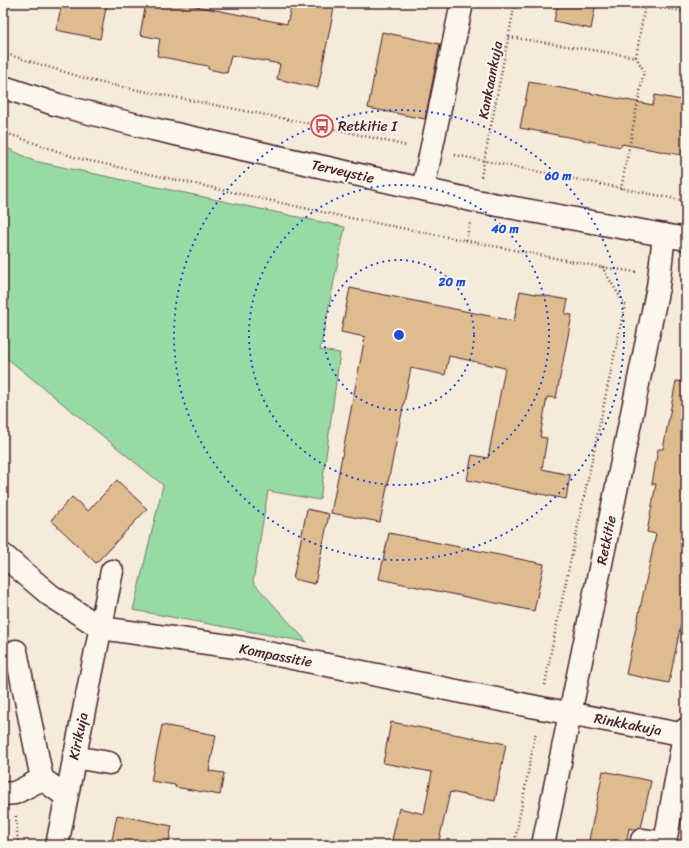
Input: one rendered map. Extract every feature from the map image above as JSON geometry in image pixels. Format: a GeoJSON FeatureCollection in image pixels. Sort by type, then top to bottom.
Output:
{"type":"FeatureCollection","features":[{"type":"Feature","properties":{"kind":"street"},"geometry":{"type":"LineString","coordinates":[[422,189],[462,3]]}},
{"type":"Feature","properties":{"kind":"street","name":"Terveystie"},"geometry":{"type":"LineString","coordinates":[[3,86],[58,105],[152,128],[422,189],[476,201],[686,239]]}},
{"type":"Feature","properties":{"kind":"street","name":"Retkitie"},"geometry":{"type":"LineString","coordinates":[[543,845],[660,276],[664,235]]}},
{"type":"Feature","properties":{"kind":"street","name":"Kompassitie"},"geometry":{"type":"LineString","coordinates":[[3,555],[50,595],[101,628],[243,648],[571,713]]}},
{"type":"Feature","properties":{"kind":"street","name":"Kirikuja"},"geometry":{"type":"LineString","coordinates":[[57,845],[112,571]]}},
{"type":"Feature","properties":{"kind":"street"},"geometry":{"type":"LineString","coordinates":[[16,651],[42,779],[66,796]]}},
{"type":"Feature","properties":{"kind":"street","name":"Rinkkakuja"},"geometry":{"type":"LineString","coordinates":[[571,713],[685,733]]}},
{"type":"Feature","properties":{"kind":"street"},"geometry":{"type":"LineString","coordinates":[[642,840],[669,844],[685,733]]}},
{"type":"Feature","properties":{"kind":"street"},"geometry":{"type":"LineString","coordinates":[[74,757],[109,763]]}},
{"type":"Feature","properties":{"kind":"street"},"geometry":{"type":"LineString","coordinates":[[9,794],[42,779]]}},
{"type":"Feature","properties":{"kind":"path","name":"Kankaankuja"},"geometry":{"type":"LineString","coordinates":[[485,161],[516,3]]}},
{"type":"Feature","properties":{"kind":"path"},"geometry":{"type":"LineString","coordinates":[[621,189],[644,72],[636,57],[645,4],[686,12]]}},
{"type":"Feature","properties":{"kind":"path"},"geometry":{"type":"LineString","coordinates":[[509,37],[636,57]]}},
{"type":"Feature","properties":{"kind":"path"},"geometry":{"type":"LineString","coordinates":[[3,53],[97,82],[322,126],[431,151],[686,202]]}},
{"type":"Feature","properties":{"kind":"path"},"geometry":{"type":"LineString","coordinates":[[3,132],[77,158],[345,218],[660,276]]}},
{"type":"Feature","properties":{"kind":"path"},"geometry":{"type":"LineString","coordinates":[[514,845],[552,645],[625,305],[601,266]]}},
{"type":"Feature","properties":{"kind":"path"},"geometry":{"type":"LineString","coordinates":[[9,794],[18,845]]}},
{"type":"Feature","properties":{"kind":"green space"},"geometry":{"type":"Polygon","coordinates":[[[3,146],[34,161],[345,227],[320,350],[340,353],[320,500],[268,491],[253,582],[307,642],[133,610],[163,485],[3,355],[3,146]]]}},
{"type":"Feature","properties":{"kind":"building"},"geometry":{"type":"Polygon","coordinates":[[[62,3],[107,3],[100,39],[56,30],[62,3]]]}},
{"type":"Feature","properties":{"kind":"building"},"geometry":{"type":"Polygon","coordinates":[[[146,3],[180,3],[287,24],[292,3],[335,3],[318,88],[277,79],[280,64],[231,55],[227,73],[208,69],[208,66],[157,56],[160,39],[140,35],[146,3]]]}},
{"type":"Feature","properties":{"kind":"building"},"geometry":{"type":"Polygon","coordinates":[[[558,3],[596,3],[591,29],[554,21],[558,3]]]}},
{"type":"Feature","properties":{"kind":"building"},"geometry":{"type":"Polygon","coordinates":[[[382,32],[440,44],[425,119],[368,108],[382,32]]]}},
{"type":"Feature","properties":{"kind":"building"},"geometry":{"type":"Polygon","coordinates":[[[529,82],[653,105],[655,95],[686,101],[686,156],[622,144],[621,147],[520,128],[529,82]]]}},
{"type":"Feature","properties":{"kind":"building"},"geometry":{"type":"Polygon","coordinates":[[[350,288],[514,321],[520,291],[568,300],[565,314],[572,315],[556,398],[547,397],[540,437],[547,438],[542,469],[570,475],[566,499],[467,480],[472,455],[488,458],[505,368],[449,356],[445,375],[411,368],[380,522],[331,513],[365,337],[341,332],[350,288]]]}},
{"type":"Feature","properties":{"kind":"building"},"geometry":{"type":"Polygon","coordinates":[[[676,381],[686,382],[686,609],[684,609],[669,683],[626,674],[656,534],[647,532],[656,484],[652,484],[658,449],[663,449],[676,381]]]}},
{"type":"Feature","properties":{"kind":"building"},"geometry":{"type":"Polygon","coordinates":[[[117,480],[147,509],[96,563],[51,520],[72,497],[88,511],[117,480]]]}},
{"type":"Feature","properties":{"kind":"building"},"geometry":{"type":"Polygon","coordinates":[[[307,509],[329,514],[315,584],[293,579],[307,509]]]}},
{"type":"Feature","properties":{"kind":"building"},"geometry":{"type":"Polygon","coordinates":[[[389,533],[544,564],[534,611],[379,579],[389,533]]]}},
{"type":"Feature","properties":{"kind":"building"},"geometry":{"type":"Polygon","coordinates":[[[391,722],[506,744],[495,801],[450,792],[438,845],[391,845],[399,808],[424,814],[432,772],[383,763],[391,722]]]}},
{"type":"Feature","properties":{"kind":"building"},"geometry":{"type":"Polygon","coordinates":[[[162,725],[216,735],[209,771],[224,773],[220,795],[151,781],[162,725]]]}},
{"type":"Feature","properties":{"kind":"building"},"geometry":{"type":"Polygon","coordinates":[[[603,771],[651,781],[641,828],[635,830],[629,828],[626,845],[588,845],[603,771]]]}},
{"type":"Feature","properties":{"kind":"building"},"geometry":{"type":"Polygon","coordinates":[[[117,815],[172,826],[168,845],[111,845],[117,815]]]}},
{"type":"Feature","properties":{"kind":"place","name":"Retkitie I"},"geometry":{"type":"Point","coordinates":[322,126]}}]}
